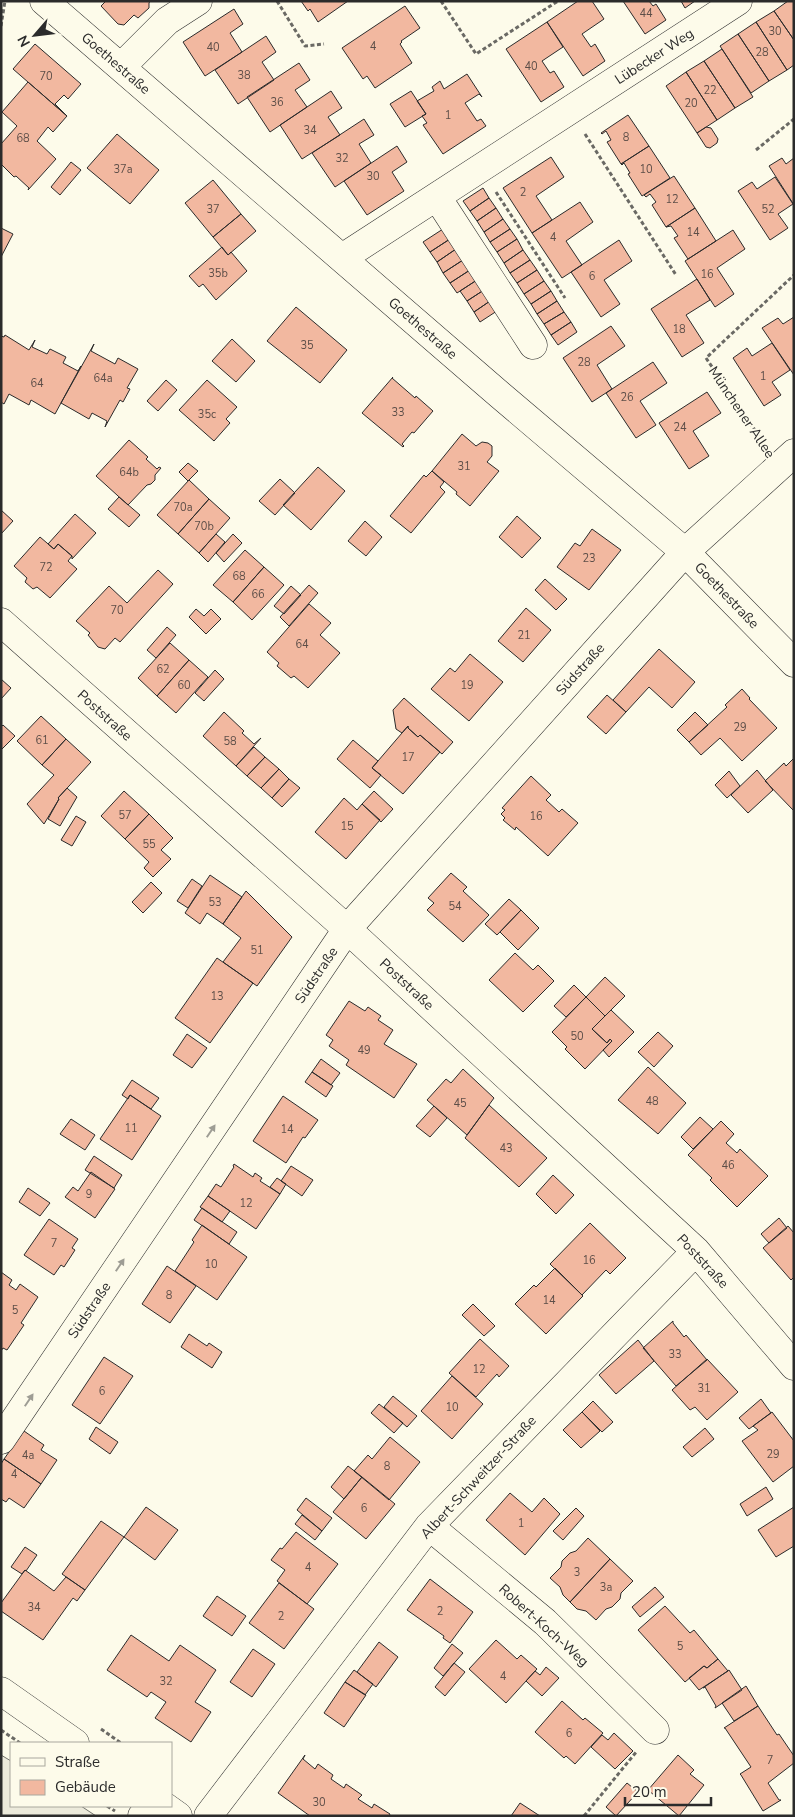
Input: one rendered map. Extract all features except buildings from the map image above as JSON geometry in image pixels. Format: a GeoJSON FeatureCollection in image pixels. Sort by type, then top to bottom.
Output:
{"type":"FeatureCollection","features":[{"type":"Feature","properties":{"kind":"street","name":"Goethestraße"},"geometry":{"type":"LineString","coordinates":[[44,1],[493,389],[685,552],[794,663]]}},
{"type":"Feature","properties":{"kind":"street"},"geometry":{"type":"LineString","coordinates":[[121,67],[167,20],[198,1]]}},
{"type":"Feature","properties":{"kind":"street","name":"Lübecker Weg"},"geometry":{"type":"LineString","coordinates":[[342,258],[738,1]]}},
{"type":"Feature","properties":{"kind":"street"},"geometry":{"type":"LineString","coordinates":[[437,197],[533,345]]}},
{"type":"Feature","properties":{"kind":"street","name":"Münchener Allee"},"geometry":{"type":"LineString","coordinates":[[685,552],[786,460]]}},
{"type":"Feature","properties":{"kind":"street","name":"Südstraße"},"geometry":{"type":"LineString","coordinates":[[1,1440],[347,929],[685,552]]}},
{"type":"Feature","properties":{"kind":"street","name":"Poststraße"},"geometry":{"type":"LineString","coordinates":[[1,622],[347,929],[696,1251],[794,1366]]}},
{"type":"Feature","properties":{"kind":"street","name":"Albert-Schweitzer-Straße"},"geometry":{"type":"LineString","coordinates":[[208,1816],[429,1526],[696,1251]]}},
{"type":"Feature","properties":{"kind":"street","name":"Robert-Koch-Weg"},"geometry":{"type":"LineString","coordinates":[[429,1526],[545,1622],[655,1730]]}},
{"type":"Feature","properties":{"kind":"street"},"geometry":{"type":"LineString","coordinates":[[1,1691],[74,1742]]}},
{"type":"Feature","properties":{"kind":"street"},"geometry":{"type":"LineString","coordinates":[[165,1807],[178,1816]]}},
{"type":"Feature","properties":{"kind":"path"},"geometry":{"type":"LineString","coordinates":[[1,26],[5,1]]}},
{"type":"Feature","properties":{"kind":"path"},"geometry":{"type":"LineString","coordinates":[[277,1],[305,46],[324,44]]}},
{"type":"Feature","properties":{"kind":"path"},"geometry":{"type":"LineString","coordinates":[[441,1],[476,54],[558,1]]}},
{"type":"Feature","properties":{"kind":"path"},"geometry":{"type":"LineString","coordinates":[[569,111],[676,275]]}},
{"type":"Feature","properties":{"kind":"path"},"geometry":{"type":"LineString","coordinates":[[756,150],[794,119]]}},
{"type":"Feature","properties":{"kind":"path"},"geometry":{"type":"LineString","coordinates":[[480,168],[565,298]]}},
{"type":"Feature","properties":{"kind":"path","name":"Münchener Allee"},"geometry":{"type":"LineString","coordinates":[[786,460],[706,358],[794,275]]}},
{"type":"Feature","properties":{"kind":"path"},"geometry":{"type":"LineString","coordinates":[[1,1730],[19,1742]]}},
{"type":"Feature","properties":{"kind":"path"},"geometry":{"type":"LineString","coordinates":[[584,1816],[655,1730]]}},
{"type":"Feature","properties":{"kind":"shaded area"},"geometry":{"type":"Polygon","coordinates":[[[1,1755],[10,1760],[10,1807],[82,1807],[96,1816],[1,1816],[1,1755]]]}}]}
